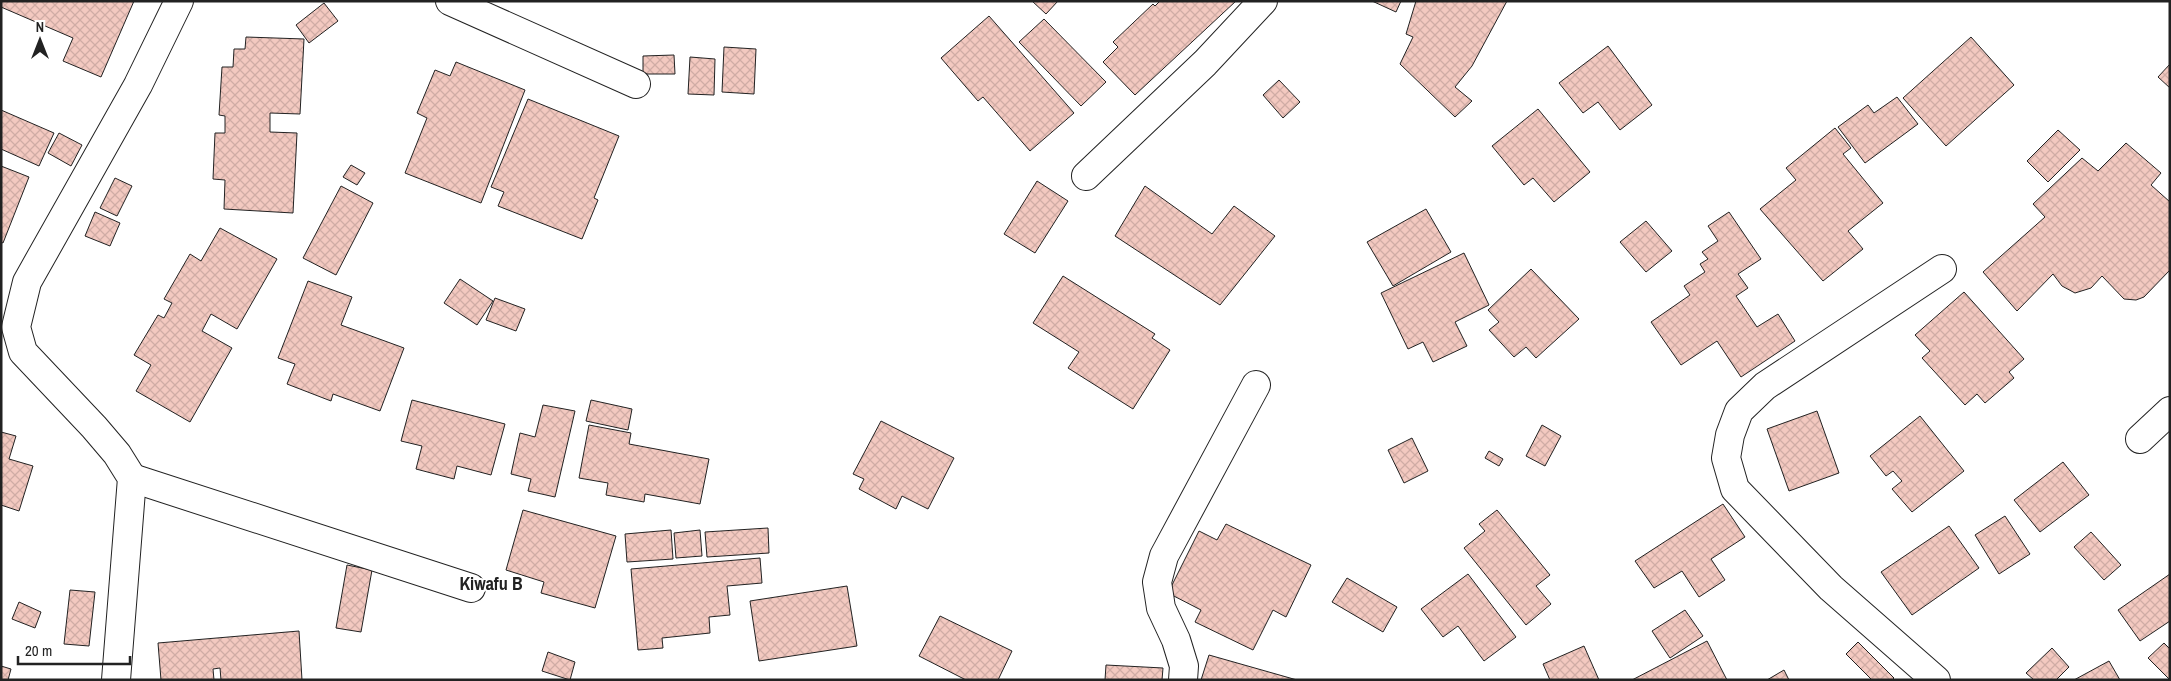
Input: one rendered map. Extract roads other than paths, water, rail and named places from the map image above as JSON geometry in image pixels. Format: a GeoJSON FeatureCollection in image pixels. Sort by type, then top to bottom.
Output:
{"type":"FeatureCollection","features":[{"type":"Feature","properties":{"kind":"street"},"geometry":{"type":"LineString","coordinates":[[116,680],[132,478],[117,454],[94,427],[23,352],[16,327],[27,282],[138,85],[179,1]]}},
{"type":"Feature","properties":{"kind":"street"},"geometry":{"type":"LineString","coordinates":[[450,1],[636,84]]}},
{"type":"Feature","properties":{"kind":"street"},"geometry":{"type":"LineString","coordinates":[[1086,176],[1205,63],[1263,1]]}},
{"type":"Feature","properties":{"kind":"street"},"geometry":{"type":"LineString","coordinates":[[1936,680],[1831,588],[1735,489],[1726,458],[1730,435],[1739,411],[1765,386],[1942,269]]}},
{"type":"Feature","properties":{"kind":"street"},"geometry":{"type":"LineString","coordinates":[[1183,680],[1184,666],[1176,640],[1161,608],[1157,582],[1164,556],[1256,385]]}},
{"type":"Feature","properties":{"kind":"street"},"geometry":{"type":"LineString","coordinates":[[2140,440],[2170,411]]}},
{"type":"Feature","properties":{"kind":"street"},"geometry":{"type":"LineString","coordinates":[[132,478],[471,588]]}},
{"type":"Feature","properties":{"kind":"district","name":"Kiwafu B"},"geometry":{"type":"Point","coordinates":[491,584]}}]}
